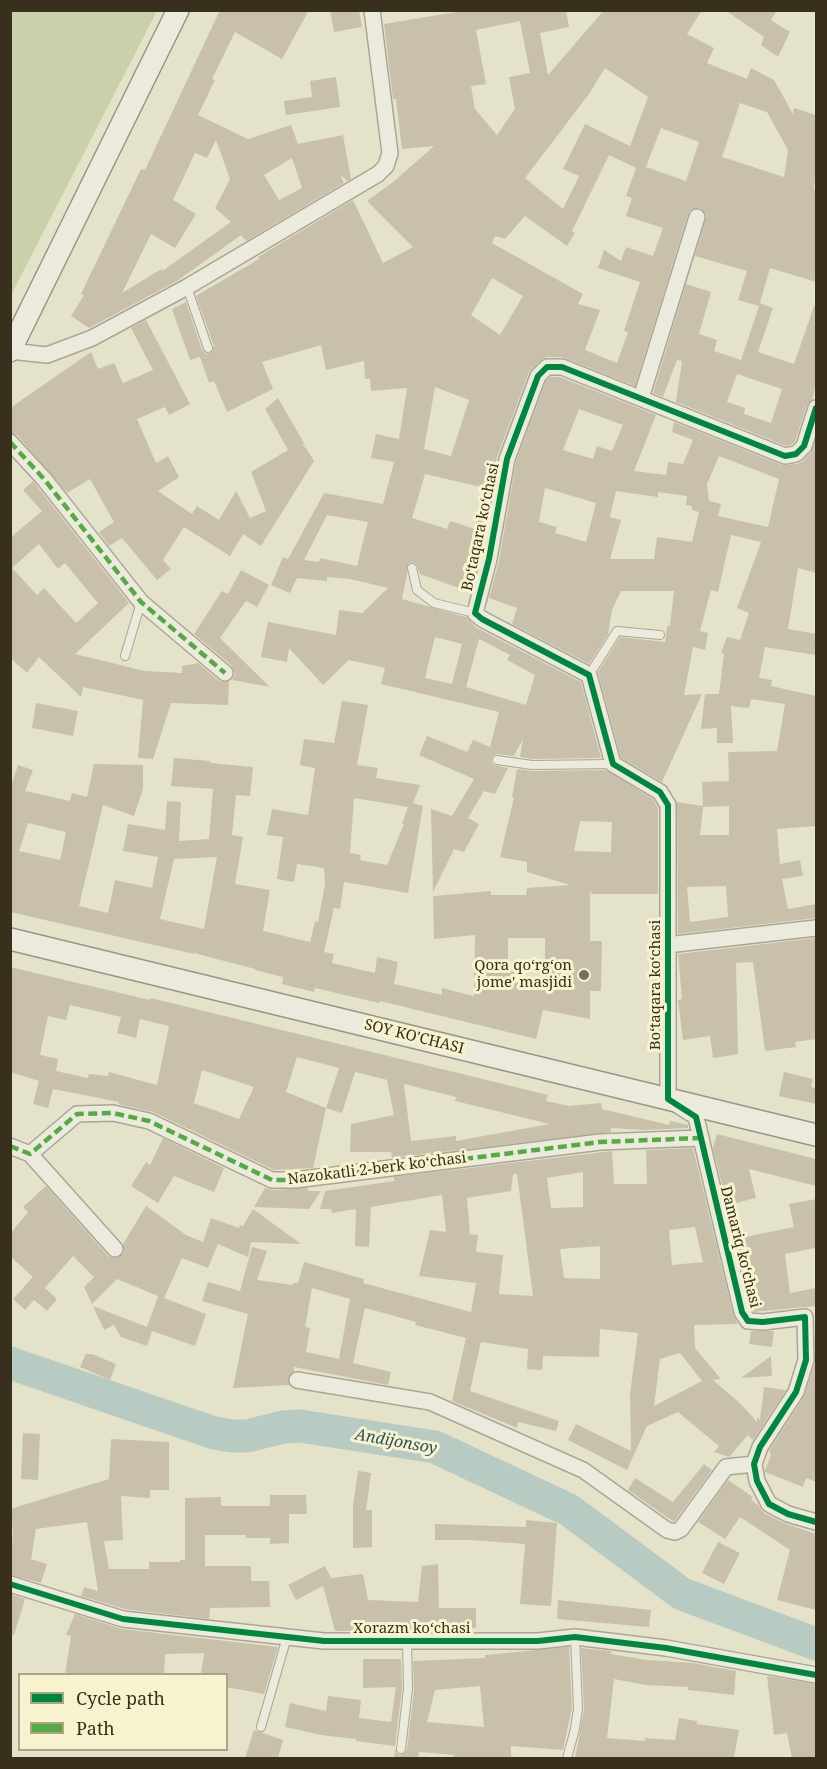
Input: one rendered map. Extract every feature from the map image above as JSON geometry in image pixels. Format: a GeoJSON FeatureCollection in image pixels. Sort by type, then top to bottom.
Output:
{"type":"FeatureCollection","features":[{"type":"Feature","properties":{"kind":"main road"},"geometry":{"type":"LineString","coordinates":[[10,351],[178,10]]}},
{"type":"Feature","properties":{"kind":"main road","name":"SOY KO'CHASI"},"geometry":{"type":"LineString","coordinates":[[10,939],[816,1135]]}},
{"type":"Feature","properties":{"kind":"street"},"geometry":{"type":"LineString","coordinates":[[10,351],[47,355],[92,338],[187,287],[378,174],[386,166],[390,153],[372,10]]}},
{"type":"Feature","properties":{"kind":"street"},"geometry":{"type":"LineString","coordinates":[[641,398],[697,217]]}},
{"type":"Feature","properties":{"kind":"street","name":"Boʻtaqara koʻchasi"},"geometry":{"type":"LineString","coordinates":[[589,675],[482,619],[475,613],[489,559],[507,459],[538,376],[547,367],[562,367],[785,456],[796,454],[804,446],[816,408]]}},
{"type":"Feature","properties":{"kind":"street"},"geometry":{"type":"LineString","coordinates":[[10,442],[44,479],[141,602],[225,673]]}},
{"type":"Feature","properties":{"kind":"street"},"geometry":{"type":"LineString","coordinates":[[589,675],[613,764]]}},
{"type":"Feature","properties":{"kind":"street","name":"Boʻtaqara koʻchasi"},"geometry":{"type":"LineString","coordinates":[[613,764],[660,792],[668,805],[668,1099]]}},
{"type":"Feature","properties":{"kind":"street"},"geometry":{"type":"LineString","coordinates":[[667,945],[816,928]]}},
{"type":"Feature","properties":{"kind":"street","name":"Damariq koʻchasi"},"geometry":{"type":"LineString","coordinates":[[668,1099],[696,1117],[742,1312],[748,1321],[763,1322],[811,1316],[806,1360],[796,1392],[760,1447],[754,1464]]}},
{"type":"Feature","properties":{"kind":"street","name":"Nazokatli 2-berk koʻchasi"},"geometry":{"type":"LineString","coordinates":[[30,1154],[77,1114],[113,1113],[149,1121],[272,1180],[295,1180],[600,1142],[701,1138]]}},
{"type":"Feature","properties":{"kind":"street"},"geometry":{"type":"LineString","coordinates":[[10,1146],[30,1154],[115,1249]]}},
{"type":"Feature","properties":{"kind":"street"},"geometry":{"type":"LineString","coordinates":[[297,1380],[430,1402],[584,1470],[667,1530],[675,1532],[681,1529],[726,1467],[754,1464],[757,1481],[769,1504],[788,1514],[816,1522]]}},
{"type":"Feature","properties":{"kind":"street","name":"Xorazm koʻchasi"},"geometry":{"type":"LineString","coordinates":[[10,1584],[123,1619],[324,1641],[538,1641],[575,1637],[666,1648],[816,1675]]}},
{"type":"Feature","properties":{"kind":"lane"},"geometry":{"type":"LineString","coordinates":[[187,287],[208,348]]}},
{"type":"Feature","properties":{"kind":"lane"},"geometry":{"type":"LineString","coordinates":[[412,568],[417,590],[434,603],[475,613]]}},
{"type":"Feature","properties":{"kind":"lane"},"geometry":{"type":"LineString","coordinates":[[125,656],[141,602]]}},
{"type":"Feature","properties":{"kind":"lane"},"geometry":{"type":"LineString","coordinates":[[589,675],[617,631],[660,635]]}},
{"type":"Feature","properties":{"kind":"lane"},"geometry":{"type":"LineString","coordinates":[[497,760],[531,765],[613,764]]}},
{"type":"Feature","properties":{"kind":"lane"},"geometry":{"type":"LineString","coordinates":[[261,1727],[287,1637]]}},
{"type":"Feature","properties":{"kind":"lane"},"geometry":{"type":"LineString","coordinates":[[567,1758],[578,1708],[575,1637]]}},
{"type":"Feature","properties":{"kind":"lane"},"geometry":{"type":"LineString","coordinates":[[401,1749],[408,1689],[407,1641]]}},
{"type":"Feature","properties":{"kind":"green space"},"geometry":{"type":"Polygon","coordinates":[[[10,11],[157,11],[11,295],[10,11]]]}},
{"type":"Feature","properties":{"kind":"building"},"geometry":{"type":"Polygon","coordinates":[[[220,10],[309,10],[282,59],[235,32],[212,79],[215,80],[198,115],[248,139],[291,125],[298,144],[343,135],[351,179],[347,181],[340,174],[344,183],[246,241],[241,235],[177,281],[89,328],[71,316],[84,295],[81,294],[141,169],[145,170],[220,10]],[[216,140],[207,158],[195,153],[173,200],[196,214],[175,248],[151,234],[122,293],[163,268],[161,272],[231,222],[215,208],[230,179],[216,140]],[[292,158],[264,175],[279,200],[302,188],[292,158]]]}},
{"type":"Feature","properties":{"kind":"building"},"geometry":{"type":"Polygon","coordinates":[[[330,10],[359,10],[362,27],[334,32],[330,10]]]}},
{"type":"Feature","properties":{"kind":"building"},"geometry":{"type":"Polygon","coordinates":[[[468,10],[566,10],[569,27],[540,33],[548,75],[604,10],[702,10],[687,34],[714,48],[707,63],[747,79],[751,68],[774,80],[793,114],[794,108],[816,115],[814,189],[816,190],[816,282],[770,268],[759,306],[738,300],[747,271],[695,256],[707,215],[700,208],[691,210],[635,386],[562,357],[547,357],[541,360],[529,372],[497,457],[479,557],[470,592],[420,574],[416,564],[411,562],[408,564],[402,599],[466,617],[477,628],[581,682],[601,758],[532,759],[520,757],[523,739],[514,756],[497,754],[493,756],[491,762],[494,765],[508,768],[495,794],[484,791],[468,818],[479,824],[464,852],[454,849],[433,892],[431,809],[452,816],[474,779],[419,755],[427,736],[467,752],[473,740],[490,747],[499,712],[381,684],[385,668],[349,660],[323,685],[289,648],[287,662],[261,657],[268,622],[336,635],[339,610],[362,613],[388,588],[350,579],[327,577],[327,581],[297,578],[290,593],[271,585],[283,557],[288,559],[324,493],[383,504],[394,462],[371,458],[376,434],[399,439],[407,388],[371,391],[370,379],[365,379],[364,361],[326,370],[321,345],[262,362],[273,389],[227,412],[214,381],[209,383],[200,357],[190,360],[172,309],[186,302],[202,350],[206,354],[210,353],[214,346],[196,296],[353,200],[383,263],[413,247],[367,201],[393,182],[434,146],[402,149],[384,24],[468,10]],[[520,21],[476,30],[486,84],[471,86],[475,109],[497,135],[515,109],[509,77],[530,73],[520,21]],[[605,68],[589,94],[525,178],[563,209],[579,176],[563,169],[585,124],[630,146],[648,97],[605,68]],[[740,103],[722,157],[784,177],[788,150],[767,112],[740,103]],[[661,128],[646,167],[686,181],[699,142],[661,128]],[[609,155],[572,231],[575,233],[567,246],[525,216],[505,239],[495,236],[492,243],[583,294],[578,304],[600,310],[585,350],[617,363],[628,332],[624,331],[640,282],[598,268],[604,250],[621,261],[626,247],[653,256],[663,228],[626,216],[632,198],[626,196],[636,168],[609,155]],[[492,278],[471,315],[500,335],[523,296],[492,278]],[[435,387],[424,449],[451,456],[469,400],[435,387]],[[425,474],[412,518],[447,529],[450,521],[475,529],[485,488],[425,474]],[[327,515],[304,560],[319,562],[320,558],[357,566],[368,522],[327,515]],[[435,637],[425,678],[452,684],[462,644],[435,637]],[[479,639],[466,687],[526,705],[535,675],[507,660],[510,655],[479,639]]]}},
{"type":"Feature","properties":{"kind":"building"},"geometry":{"type":"Polygon","coordinates":[[[725,10],[777,10],[771,20],[790,32],[778,57],[761,45],[764,37],[725,10]]]}},
{"type":"Feature","properties":{"kind":"building"},"geometry":{"type":"Polygon","coordinates":[[[336,77],[340,107],[286,115],[284,101],[312,97],[310,81],[336,77]]]}},
{"type":"Feature","properties":{"kind":"building"},"geometry":{"type":"Polygon","coordinates":[[[686,284],[711,292],[699,334],[717,340],[714,351],[741,360],[760,303],[773,308],[758,352],[794,364],[814,306],[816,307],[816,385],[795,441],[791,445],[786,446],[676,402],[682,361],[677,360],[663,397],[653,393],[686,284]],[[737,374],[727,402],[745,408],[744,414],[771,423],[782,389],[737,374]]]}},
{"type":"Feature","properties":{"kind":"building"},"geometry":{"type":"Polygon","coordinates":[[[146,320],[190,404],[169,415],[165,407],[137,419],[156,463],[168,456],[179,477],[158,491],[192,514],[197,506],[219,520],[236,491],[250,518],[266,511],[251,472],[288,450],[265,409],[278,398],[305,445],[301,444],[314,461],[261,546],[243,534],[230,556],[184,527],[163,560],[171,569],[157,580],[122,538],[109,546],[99,532],[114,522],[90,479],[67,493],[17,435],[10,433],[10,408],[91,352],[98,369],[114,363],[123,383],[153,370],[131,328],[146,320]]]}},
{"type":"Feature","properties":{"kind":"building"},"geometry":{"type":"Polygon","coordinates":[[[551,377],[560,377],[656,415],[634,471],[666,475],[668,462],[683,464],[693,440],[672,432],[674,422],[782,465],[798,464],[803,461],[811,452],[816,439],[816,573],[798,568],[788,629],[816,634],[816,655],[765,647],[759,678],[772,680],[771,686],[816,696],[816,826],[777,829],[780,864],[800,860],[803,876],[782,879],[788,909],[816,904],[816,918],[678,934],[677,802],[703,806],[702,782],[729,781],[728,752],[777,751],[785,704],[751,699],[749,708],[731,706],[733,743],[717,743],[717,728],[701,729],[705,694],[719,694],[724,654],[721,653],[727,637],[740,640],[749,613],[737,608],[761,542],[731,535],[718,592],[711,590],[700,631],[708,633],[705,650],[693,647],[684,695],[702,694],[662,782],[621,758],[598,672],[620,637],[665,642],[667,626],[670,626],[674,591],[621,591],[612,610],[608,635],[589,664],[512,624],[517,608],[489,598],[499,561],[516,462],[546,381],[551,377]],[[579,409],[563,450],[593,459],[597,446],[612,451],[623,425],[579,409]],[[719,456],[707,484],[709,501],[721,504],[718,516],[768,527],[779,479],[719,456]],[[545,488],[539,522],[557,527],[555,533],[586,542],[596,503],[545,488]],[[616,491],[610,517],[621,520],[610,559],[654,559],[657,537],[692,542],[699,512],[692,510],[692,506],[686,505],[687,496],[658,492],[658,497],[616,491]],[[729,806],[703,807],[700,835],[729,835],[729,806]],[[726,886],[687,887],[690,922],[728,917],[726,886]]]}},
{"type":"Feature","properties":{"kind":"building"},"geometry":{"type":"Polygon","coordinates":[[[33,481],[129,603],[75,654],[145,671],[182,673],[182,666],[198,663],[219,681],[229,682],[228,705],[171,703],[153,759],[138,758],[143,700],[83,687],[81,697],[39,657],[27,673],[10,658],[10,538],[42,511],[23,490],[33,481]],[[39,544],[12,568],[37,595],[44,588],[76,623],[98,603],[65,563],[58,569],[39,544]]]}},
{"type":"Feature","properties":{"kind":"building"},"geometry":{"type":"Polygon","coordinates":[[[241,570],[269,585],[257,607],[246,601],[220,638],[270,687],[232,680],[235,674],[232,666],[194,634],[222,591],[228,594],[241,570]]]}},
{"type":"Feature","properties":{"kind":"building"},"geometry":{"type":"Polygon","coordinates":[[[342,701],[368,705],[357,765],[378,768],[376,778],[420,785],[413,803],[423,806],[408,893],[344,882],[340,909],[334,908],[324,952],[334,954],[332,963],[375,973],[377,957],[398,962],[394,984],[442,995],[442,988],[474,996],[475,935],[434,939],[433,896],[491,891],[491,895],[526,895],[527,888],[570,885],[527,872],[527,862],[500,857],[514,797],[512,797],[517,769],[532,771],[606,770],[653,799],[658,808],[658,894],[592,894],[590,891],[590,941],[602,941],[601,991],[590,991],[590,1019],[543,1010],[536,1039],[380,1001],[379,1003],[315,988],[314,992],[282,984],[283,977],[255,969],[10,912],[10,788],[18,765],[33,770],[25,791],[70,801],[72,793],[87,797],[94,764],[143,765],[143,789],[134,816],[103,805],[79,906],[108,913],[115,880],[152,888],[158,857],[123,851],[128,824],[165,830],[167,801],[181,802],[179,841],[209,839],[213,789],[171,786],[174,758],[210,761],[210,763],[253,767],[250,796],[236,795],[232,835],[243,837],[235,884],[270,890],[263,931],[310,942],[315,921],[318,922],[325,884],[324,868],[297,864],[294,882],[277,879],[283,837],[267,835],[272,809],[308,815],[315,768],[300,765],[304,739],[334,743],[342,701]],[[354,798],[350,853],[361,855],[360,860],[387,865],[404,824],[402,824],[408,807],[354,798]],[[580,821],[574,851],[611,852],[612,822],[580,821]],[[28,823],[19,851],[60,860],[66,832],[28,823]],[[217,857],[174,859],[160,919],[204,929],[217,857]],[[508,938],[508,965],[545,989],[545,938],[508,938]]]}},
{"type":"Feature","properties":{"kind":"building"},"geometry":{"type":"Polygon","coordinates":[[[36,703],[78,711],[73,736],[32,728],[36,703]]]}},
{"type":"Feature","properties":{"kind":"building"},"geometry":{"type":"Polygon","coordinates":[[[816,938],[816,1039],[795,1042],[796,1047],[765,1051],[753,962],[736,963],[738,1054],[713,1058],[710,1036],[683,1040],[678,1000],[682,999],[678,954],[816,938]]]}},
{"type":"Feature","properties":{"kind":"building"},"geometry":{"type":"Polygon","coordinates":[[[10,967],[150,1000],[151,998],[548,1095],[546,1101],[569,1106],[601,1103],[602,1109],[669,1125],[670,1121],[688,1125],[688,1128],[645,1130],[611,1128],[611,1132],[392,1158],[391,1152],[350,1152],[351,1124],[394,1115],[387,1080],[355,1072],[342,1113],[326,1108],[313,1168],[274,1170],[153,1112],[118,1104],[119,1102],[53,1089],[48,1108],[33,1104],[39,1081],[10,1072],[10,967]],[[70,1005],[66,1020],[48,1016],[40,1055],[58,1059],[56,1071],[88,1078],[89,1074],[108,1076],[109,1072],[157,1085],[169,1026],[140,1019],[136,1038],[117,1033],[121,1017],[70,1005]],[[297,1057],[286,1092],[326,1108],[339,1068],[297,1057]],[[202,1070],[194,1103],[239,1119],[254,1087],[202,1070]],[[404,1084],[411,1141],[456,1136],[456,1141],[550,1124],[455,1101],[456,1097],[404,1084]]]}},
{"type":"Feature","properties":{"kind":"building"},"geometry":{"type":"Polygon","coordinates":[[[784,1072],[813,1079],[811,1087],[816,1088],[816,1104],[779,1096],[784,1072]]]}},
{"type":"Feature","properties":{"kind":"building"},"geometry":{"type":"Polygon","coordinates":[[[717,1134],[816,1159],[816,1186],[749,1169],[756,1198],[727,1205],[713,1148],[717,1134]]]}},
{"type":"Feature","properties":{"kind":"building"},"geometry":{"type":"Polygon","coordinates":[[[163,1138],[224,1168],[214,1192],[174,1176],[158,1203],[131,1186],[146,1162],[150,1165],[163,1138]]]}},
{"type":"Feature","properties":{"kind":"building"},"geometry":{"type":"Polygon","coordinates":[[[693,1148],[733,1314],[738,1324],[694,1325],[695,1348],[721,1379],[713,1380],[742,1405],[757,1422],[757,1417],[760,1420],[764,1387],[786,1390],[753,1440],[748,1435],[729,1457],[714,1452],[719,1446],[678,1412],[647,1426],[627,1470],[568,1440],[576,1424],[631,1451],[630,1394],[638,1333],[600,1329],[599,1357],[543,1356],[542,1370],[527,1369],[528,1349],[481,1342],[470,1391],[559,1421],[556,1431],[518,1422],[517,1428],[452,1401],[466,1338],[415,1325],[416,1322],[365,1308],[353,1363],[391,1372],[388,1385],[294,1367],[294,1371],[288,1378],[289,1385],[233,1388],[248,1314],[202,1301],[208,1282],[240,1291],[252,1247],[267,1251],[257,1280],[293,1285],[293,1283],[298,1283],[304,1262],[364,1279],[363,1283],[471,1312],[476,1283],[419,1276],[430,1230],[446,1232],[442,1195],[371,1207],[369,1247],[355,1246],[356,1209],[332,1213],[331,1209],[320,1209],[325,1191],[394,1181],[394,1177],[612,1151],[614,1184],[647,1184],[646,1150],[693,1148]],[[583,1172],[547,1178],[551,1208],[583,1207],[583,1172]],[[513,1174],[511,1191],[467,1198],[470,1234],[478,1235],[476,1252],[503,1255],[499,1294],[533,1296],[517,1174],[513,1174]],[[695,1227],[669,1230],[672,1265],[703,1262],[695,1227]],[[600,1246],[560,1249],[564,1278],[600,1279],[600,1246]],[[312,1288],[305,1327],[310,1328],[306,1352],[339,1359],[350,1299],[312,1288]],[[680,1353],[660,1359],[654,1406],[702,1381],[680,1353]]]}},
{"type":"Feature","properties":{"kind":"building"},"geometry":{"type":"Polygon","coordinates":[[[46,1186],[108,1256],[113,1258],[118,1258],[124,1253],[123,1244],[146,1206],[186,1235],[203,1242],[211,1218],[239,1228],[240,1225],[243,1226],[253,1209],[301,1244],[251,1242],[248,1257],[218,1244],[208,1268],[182,1258],[164,1298],[206,1314],[195,1346],[152,1331],[147,1346],[121,1337],[114,1325],[104,1330],[93,1306],[147,1327],[158,1296],[117,1279],[92,1304],[84,1287],[94,1277],[73,1256],[45,1288],[57,1299],[47,1311],[34,1300],[25,1310],[13,1299],[33,1277],[10,1256],[10,1234],[28,1212],[23,1207],[46,1186]]]}},
{"type":"Feature","properties":{"kind":"building"},"geometry":{"type":"Polygon","coordinates":[[[265,1188],[272,1190],[308,1188],[308,1191],[321,1191],[309,1209],[254,1207],[265,1188]]]}},
{"type":"Feature","properties":{"kind":"building"},"geometry":{"type":"Polygon","coordinates":[[[816,1199],[816,1248],[785,1254],[790,1293],[816,1288],[816,1306],[753,1312],[735,1239],[794,1227],[789,1204],[816,1199]]]}},
{"type":"Feature","properties":{"kind":"building"},"geometry":{"type":"Polygon","coordinates":[[[751,1331],[774,1331],[772,1347],[749,1344],[751,1331]]]}},
{"type":"Feature","properties":{"kind":"building"},"geometry":{"type":"Polygon","coordinates":[[[86,1354],[92,1354],[116,1364],[110,1380],[80,1367],[86,1354]]]}},
{"type":"Feature","properties":{"kind":"building"},"geometry":{"type":"Polygon","coordinates":[[[771,1356],[772,1376],[741,1378],[771,1356]]]}},
{"type":"Feature","properties":{"kind":"building"},"geometry":{"type":"Polygon","coordinates":[[[815,1363],[816,1482],[806,1478],[803,1487],[765,1472],[765,1470],[771,1455],[769,1451],[804,1397],[815,1363]]]}},
{"type":"Feature","properties":{"kind":"building"},"geometry":{"type":"Polygon","coordinates":[[[23,1433],[40,1434],[38,1480],[21,1479],[23,1433]]]}},
{"type":"Feature","properties":{"kind":"building"},"geometry":{"type":"Polygon","coordinates":[[[111,1439],[169,1442],[169,1490],[150,1490],[150,1498],[121,1496],[123,1540],[104,1541],[109,1569],[149,1569],[149,1562],[185,1560],[185,1498],[221,1497],[221,1506],[270,1506],[270,1495],[306,1495],[307,1514],[289,1514],[289,1543],[270,1544],[270,1538],[246,1538],[246,1535],[205,1535],[205,1566],[251,1566],[251,1581],[269,1581],[270,1607],[210,1608],[209,1619],[125,1609],[81,1596],[84,1587],[98,1591],[87,1522],[36,1529],[31,1559],[47,1564],[41,1583],[10,1575],[13,1531],[10,1509],[109,1479],[111,1439]]]}},
{"type":"Feature","properties":{"kind":"building"},"geometry":{"type":"Polygon","coordinates":[[[704,1464],[712,1470],[674,1522],[628,1490],[635,1478],[673,1502],[704,1464]]]}},
{"type":"Feature","properties":{"kind":"building"},"geometry":{"type":"Polygon","coordinates":[[[358,1471],[371,1473],[366,1510],[372,1510],[372,1547],[353,1548],[353,1505],[358,1471]]]}},
{"type":"Feature","properties":{"kind":"building"},"geometry":{"type":"Polygon","coordinates":[[[728,1480],[753,1497],[751,1500],[764,1513],[816,1534],[816,1610],[777,1600],[790,1550],[740,1517],[725,1539],[698,1522],[728,1480]]]}},
{"type":"Feature","properties":{"kind":"building"},"geometry":{"type":"Polygon","coordinates":[[[526,1520],[557,1523],[551,1606],[520,1604],[525,1544],[435,1540],[435,1524],[526,1527],[526,1520]]]}},
{"type":"Feature","properties":{"kind":"building"},"geometry":{"type":"Polygon","coordinates":[[[718,1542],[740,1553],[724,1584],[702,1573],[718,1542]]]}},
{"type":"Feature","properties":{"kind":"building"},"geometry":{"type":"Polygon","coordinates":[[[438,1564],[439,1608],[476,1608],[476,1628],[421,1627],[420,1631],[335,1631],[323,1586],[296,1600],[288,1585],[325,1566],[331,1578],[363,1574],[368,1600],[418,1602],[422,1566],[438,1564]]]}},
{"type":"Feature","properties":{"kind":"building"},"geometry":{"type":"Polygon","coordinates":[[[10,1594],[25,1599],[14,1635],[10,1635],[10,1594]]]}},
{"type":"Feature","properties":{"kind":"building"},"geometry":{"type":"Polygon","coordinates":[[[558,1600],[651,1610],[649,1627],[557,1619],[558,1600]]]}},
{"type":"Feature","properties":{"kind":"building"},"geometry":{"type":"Polygon","coordinates":[[[75,1614],[122,1629],[278,1647],[264,1694],[228,1687],[228,1673],[201,1673],[204,1653],[165,1654],[164,1673],[65,1673],[71,1636],[66,1635],[75,1614]]]}},
{"type":"Feature","properties":{"kind":"building"},"geometry":{"type":"Polygon","coordinates":[[[569,1647],[572,1708],[563,1750],[511,1746],[511,1758],[454,1758],[454,1755],[419,1752],[418,1758],[394,1758],[395,1749],[401,1755],[407,1750],[414,1690],[413,1661],[485,1658],[485,1655],[569,1647]],[[480,1686],[435,1690],[427,1722],[484,1727],[480,1686]]]}},
{"type":"Feature","properties":{"kind":"building"},"geometry":{"type":"Polygon","coordinates":[[[581,1648],[611,1651],[611,1654],[647,1660],[692,1663],[736,1671],[734,1695],[688,1690],[688,1687],[646,1685],[614,1679],[607,1738],[645,1741],[645,1738],[675,1740],[679,1718],[697,1721],[697,1724],[739,1730],[734,1758],[575,1758],[584,1709],[581,1648]]]}},
{"type":"Feature","properties":{"kind":"building"},"geometry":{"type":"Polygon","coordinates":[[[363,1659],[401,1659],[402,1689],[395,1746],[285,1727],[290,1703],[326,1711],[328,1696],[361,1700],[359,1718],[391,1722],[396,1687],[363,1688],[363,1659]]]}},
{"type":"Feature","properties":{"kind":"building"},"geometry":{"type":"Polygon","coordinates":[[[767,1676],[816,1684],[816,1758],[792,1758],[787,1733],[774,1735],[767,1676]]]}},
{"type":"Feature","properties":{"kind":"building"},"geometry":{"type":"Polygon","coordinates":[[[254,1730],[283,1740],[278,1758],[245,1758],[254,1730]]]}},
{"type":"Feature","properties":{"kind":"waterway","name":"Andijonsoy"},"geometry":{"type":"LineString","coordinates":[[10,1363],[214,1433],[247,1436],[283,1427],[300,1426],[435,1447],[569,1510],[682,1594],[816,1644]]}},
{"type":"Feature","properties":{"kind":"marked path"},"geometry":{"type":"LineString","coordinates":[[10,442],[44,479],[141,602],[225,673]]}},
{"type":"Feature","properties":{"kind":"marked path"},"geometry":{"type":"LineString","coordinates":[[10,1146],[30,1154],[77,1114],[113,1113],[149,1121],[272,1180],[295,1180],[600,1142],[701,1138]]}},
{"type":"Feature","properties":{"kind":"cycle path"},"geometry":{"type":"LineString","coordinates":[[816,408],[804,446],[796,454],[785,456],[562,367],[547,367],[538,376],[507,459],[489,559],[475,613],[482,619],[589,675],[613,764],[660,792],[668,805],[668,1099],[696,1117],[742,1312],[748,1321],[763,1322],[805,1317],[806,1360],[796,1392],[760,1447],[754,1464],[757,1481],[769,1504],[788,1514],[816,1522]]}},
{"type":"Feature","properties":{"kind":"cycle path"},"geometry":{"type":"LineString","coordinates":[[10,1584],[123,1619],[324,1641],[538,1641],[575,1637],[666,1648],[816,1675]]}},
{"type":"Feature","properties":{"kind":"place","name":"Qora qoʻrgʻon jome' masjidi"},"geometry":{"type":"Point","coordinates":[584,975]}}]}
